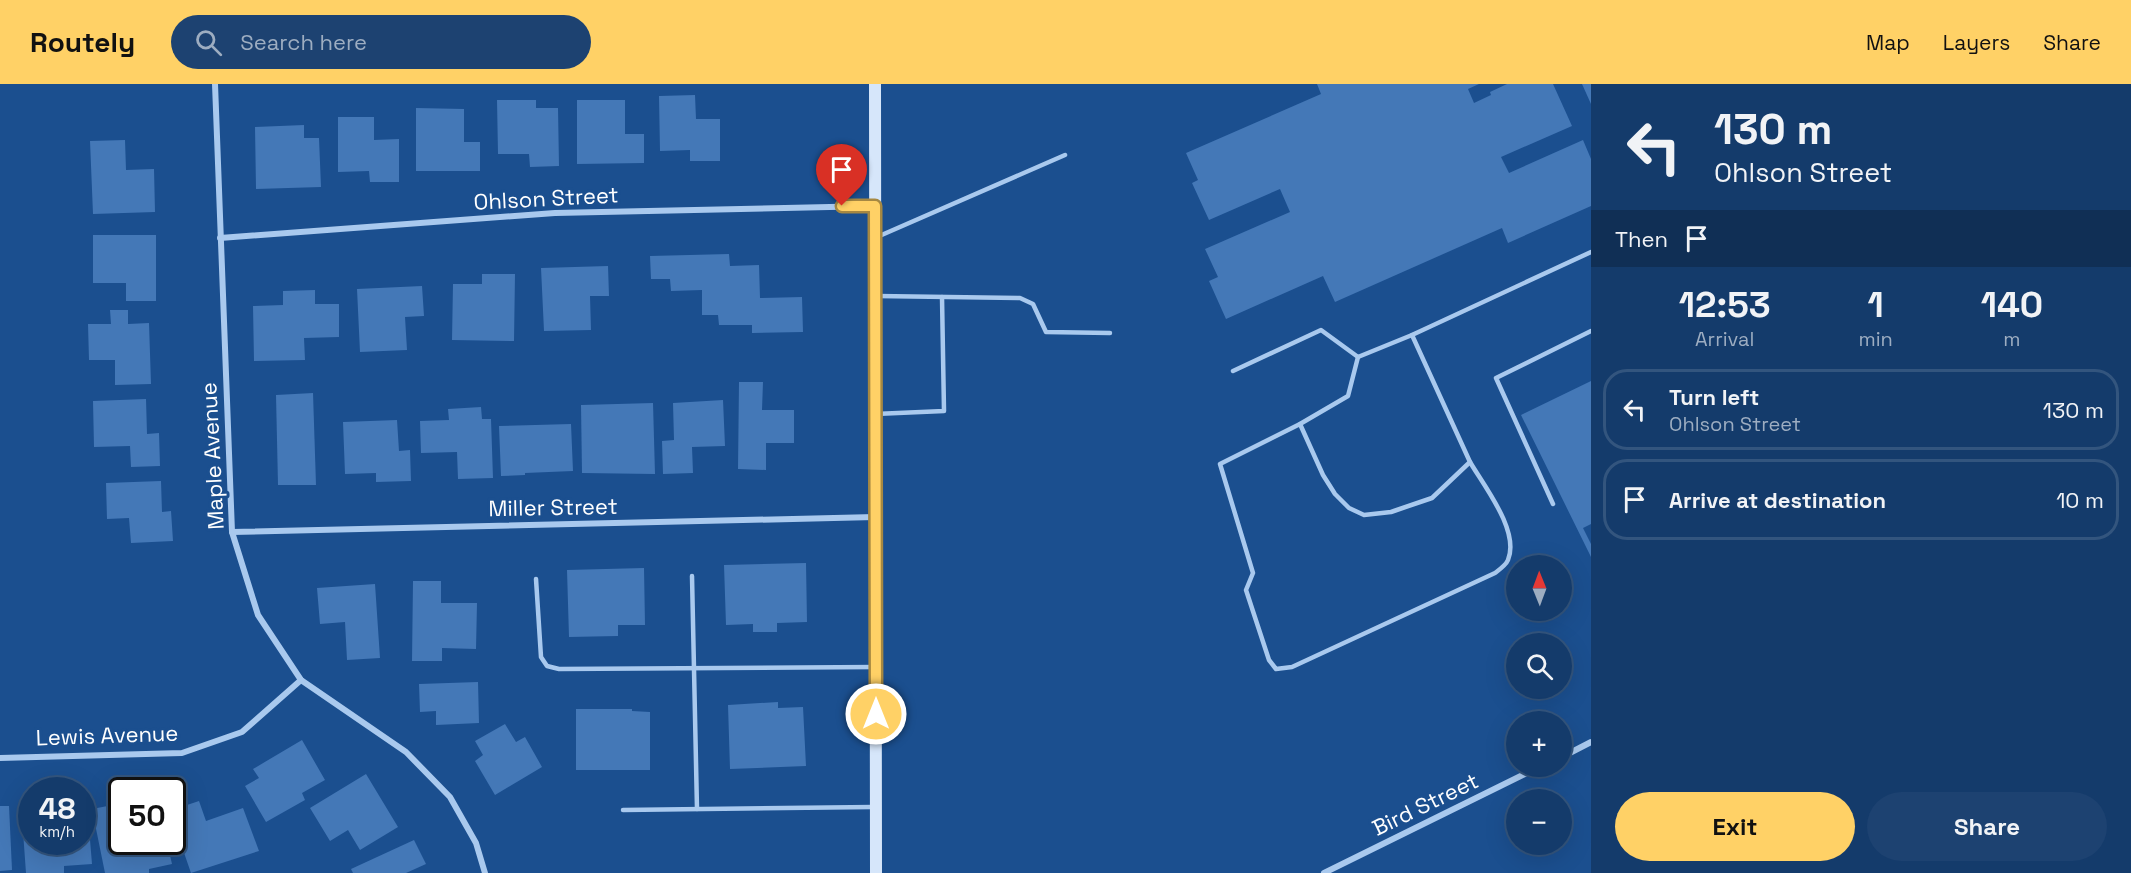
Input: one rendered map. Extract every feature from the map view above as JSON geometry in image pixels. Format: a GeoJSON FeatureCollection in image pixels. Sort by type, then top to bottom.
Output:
{"type":"FeatureCollection","features":[{"type":"Feature","properties":{"kind":"main road"},"geometry":{"type":"LineString","coordinates":[[875,84],[876,873]]}},
{"type":"Feature","properties":{"kind":"street","name":"Maple Avenue"},"geometry":{"type":"LineString","coordinates":[[215,84],[232,532],[258,615],[301,680],[406,752],[450,797],[476,843],[484,873]]}},
{"type":"Feature","properties":{"kind":"street","name":"Ohlson Street"},"geometry":{"type":"LineString","coordinates":[[220,238],[555,213],[875,206]]}},
{"type":"Feature","properties":{"kind":"street","name":"Miller Street"},"geometry":{"type":"LineString","coordinates":[[232,532],[875,517]]}},
{"type":"Feature","properties":{"kind":"street","name":"Lewis Avenue"},"geometry":{"type":"LineString","coordinates":[[0,758],[182,753],[242,732],[301,680]]}},
{"type":"Feature","properties":{"kind":"street"},"geometry":{"type":"LineString","coordinates":[[1572,752],[1591,742]]}},
{"type":"Feature","properties":{"kind":"street","name":"Bird Street"},"geometry":{"type":"LineString","coordinates":[[1324,873],[1519,777]]}},
{"type":"Feature","properties":{"kind":"lane"},"geometry":{"type":"LineString","coordinates":[[875,238],[1065,155]]}},
{"type":"Feature","properties":{"kind":"lane"},"geometry":{"type":"LineString","coordinates":[[1358,357],[1413,335],[1591,252]]}},
{"type":"Feature","properties":{"kind":"lane"},"geometry":{"type":"LineString","coordinates":[[875,296],[1020,298],[1033,304],[1046,332],[1110,333]]}},
{"type":"Feature","properties":{"kind":"lane"},"geometry":{"type":"LineString","coordinates":[[875,414],[944,411],[942,297]]}},
{"type":"Feature","properties":{"kind":"lane"},"geometry":{"type":"LineString","coordinates":[[1233,371],[1321,330],[1358,357]]}},
{"type":"Feature","properties":{"kind":"lane"},"geometry":{"type":"LineString","coordinates":[[1553,504],[1496,378],[1591,331]]}},
{"type":"Feature","properties":{"kind":"lane"},"geometry":{"type":"LineString","coordinates":[[1358,357],[1348,396],[1300,424],[1220,464],[1253,573],[1246,590],[1269,660],[1276,669],[1292,667],[1495,573],[1508,561],[1509,529],[1470,462],[1413,335]]}},
{"type":"Feature","properties":{"kind":"lane"},"geometry":{"type":"LineString","coordinates":[[1300,424],[1323,475],[1335,494],[1349,508],[1365,515],[1390,512],[1432,498],[1470,462]]}},
{"type":"Feature","properties":{"kind":"lane"},"geometry":{"type":"LineString","coordinates":[[692,576],[697,809]]}},
{"type":"Feature","properties":{"kind":"lane"},"geometry":{"type":"LineString","coordinates":[[536,579],[541,657],[547,666],[559,669],[876,667]]}},
{"type":"Feature","properties":{"kind":"lane"},"geometry":{"type":"LineString","coordinates":[[623,810],[876,807]]}},
{"type":"Feature","properties":{"kind":"building"},"geometry":{"type":"Polygon","coordinates":[[[1317,84],[1479,84],[1468,89],[1474,103],[1507,84],[1553,84],[1572,126],[1501,157],[1509,173],[1583,140],[1591,159],[1591,206],[1508,243],[1502,228],[1335,302],[1323,276],[1226,319],[1209,281],[1218,277],[1205,249],[1290,212],[1280,189],[1209,220],[1192,183],[1198,180],[1186,153],[1321,94],[1317,84]]]}},
{"type":"Feature","properties":{"kind":"building"},"geometry":{"type":"Polygon","coordinates":[[[1582,84],[1591,84],[1591,104],[1582,84]]]}},
{"type":"Feature","properties":{"kind":"building"},"geometry":{"type":"Polygon","coordinates":[[[695,95],[696,119],[720,119],[720,161],[690,161],[690,150],[660,151],[659,96],[695,95]]]}},
{"type":"Feature","properties":{"kind":"building"},"geometry":{"type":"Polygon","coordinates":[[[497,100],[536,100],[536,108],[558,108],[559,166],[530,167],[529,154],[498,154],[497,100]]]}},
{"type":"Feature","properties":{"kind":"building"},"geometry":{"type":"Polygon","coordinates":[[[577,100],[625,100],[625,134],[644,134],[644,163],[577,164],[577,100]]]}},
{"type":"Feature","properties":{"kind":"building"},"geometry":{"type":"Polygon","coordinates":[[[416,108],[464,109],[464,142],[480,142],[480,171],[416,171],[416,108]]]}},
{"type":"Feature","properties":{"kind":"building"},"geometry":{"type":"Polygon","coordinates":[[[338,117],[374,117],[374,140],[399,139],[399,182],[370,182],[369,171],[338,172],[338,117]]]}},
{"type":"Feature","properties":{"kind":"building"},"geometry":{"type":"Polygon","coordinates":[[[304,125],[304,138],[319,138],[321,187],[256,189],[255,127],[304,125]]]}},
{"type":"Feature","properties":{"kind":"building"},"geometry":{"type":"Polygon","coordinates":[[[125,140],[126,170],[154,169],[155,212],[93,214],[90,141],[125,140]]]}},
{"type":"Feature","properties":{"kind":"building"},"geometry":{"type":"Polygon","coordinates":[[[93,235],[156,235],[156,301],[126,301],[126,283],[93,283],[93,235]]]}},
{"type":"Feature","properties":{"kind":"building"},"geometry":{"type":"Polygon","coordinates":[[[729,254],[730,266],[759,265],[760,298],[802,297],[803,332],[752,333],[752,325],[719,325],[718,315],[702,315],[702,290],[671,291],[670,279],[651,279],[650,256],[729,254]]]}},
{"type":"Feature","properties":{"kind":"building"},"geometry":{"type":"Polygon","coordinates":[[[608,266],[609,296],[590,296],[591,330],[544,331],[541,268],[608,266]]]}},
{"type":"Feature","properties":{"kind":"building"},"geometry":{"type":"Polygon","coordinates":[[[482,274],[515,274],[514,341],[452,340],[453,284],[482,284],[482,274]]]}},
{"type":"Feature","properties":{"kind":"building"},"geometry":{"type":"Polygon","coordinates":[[[422,286],[424,316],[405,317],[407,350],[360,352],[357,289],[422,286]]]}},
{"type":"Feature","properties":{"kind":"building"},"geometry":{"type":"Polygon","coordinates":[[[315,290],[315,304],[339,304],[339,337],[304,338],[305,360],[254,361],[253,306],[283,305],[283,291],[315,290]]]}},
{"type":"Feature","properties":{"kind":"building"},"geometry":{"type":"Polygon","coordinates":[[[110,310],[128,310],[128,324],[149,323],[151,384],[115,385],[115,360],[89,360],[88,324],[111,324],[110,310]]]}},
{"type":"Feature","properties":{"kind":"building"},"geometry":{"type":"Polygon","coordinates":[[[1591,381],[1591,524],[1583,528],[1591,544],[1591,557],[1521,415],[1591,381]]]}},
{"type":"Feature","properties":{"kind":"building"},"geometry":{"type":"Polygon","coordinates":[[[739,382],[763,382],[762,410],[794,410],[794,443],[766,443],[766,470],[738,469],[739,382]]]}},
{"type":"Feature","properties":{"kind":"building"},"geometry":{"type":"Polygon","coordinates":[[[313,393],[316,485],[278,485],[276,395],[313,393]]]}},
{"type":"Feature","properties":{"kind":"building"},"geometry":{"type":"Polygon","coordinates":[[[146,399],[147,434],[159,433],[160,466],[131,467],[130,446],[94,447],[93,401],[146,399]]]}},
{"type":"Feature","properties":{"kind":"building"},"geometry":{"type":"Polygon","coordinates":[[[723,400],[725,446],[692,447],[693,473],[663,474],[662,441],[674,440],[673,403],[723,400]]]}},
{"type":"Feature","properties":{"kind":"building"},"geometry":{"type":"Polygon","coordinates":[[[653,403],[655,474],[582,473],[581,405],[653,403]]]}},
{"type":"Feature","properties":{"kind":"building"},"geometry":{"type":"Polygon","coordinates":[[[481,407],[482,419],[491,419],[493,478],[458,479],[457,452],[421,453],[420,421],[449,420],[448,409],[481,407]]]}},
{"type":"Feature","properties":{"kind":"building"},"geometry":{"type":"Polygon","coordinates":[[[397,420],[399,451],[410,450],[411,481],[376,482],[376,473],[345,474],[343,422],[397,420]]]}},
{"type":"Feature","properties":{"kind":"building"},"geometry":{"type":"Polygon","coordinates":[[[571,424],[573,471],[501,476],[499,426],[571,424]]]}},
{"type":"Feature","properties":{"kind":"building"},"geometry":{"type":"Polygon","coordinates":[[[161,481],[162,512],[171,511],[173,541],[131,543],[129,518],[107,519],[106,483],[161,481]]]}},
{"type":"Feature","properties":{"kind":"building"},"geometry":{"type":"Polygon","coordinates":[[[806,563],[807,622],[777,623],[777,632],[753,632],[753,624],[726,625],[724,565],[806,563]]]}},
{"type":"Feature","properties":{"kind":"building"},"geometry":{"type":"Polygon","coordinates":[[[644,568],[645,625],[618,625],[618,636],[569,637],[567,570],[644,568]]]}},
{"type":"Feature","properties":{"kind":"building"},"geometry":{"type":"Polygon","coordinates":[[[413,581],[441,581],[441,603],[477,603],[476,649],[442,648],[442,661],[412,661],[413,581]]]}},
{"type":"Feature","properties":{"kind":"building"},"geometry":{"type":"Polygon","coordinates":[[[375,584],[380,658],[347,660],[345,622],[320,624],[317,588],[375,584]]]}},
{"type":"Feature","properties":{"kind":"building"},"geometry":{"type":"Polygon","coordinates":[[[478,682],[479,723],[436,725],[436,711],[420,712],[419,684],[478,682]]]}},
{"type":"Feature","properties":{"kind":"building"},"geometry":{"type":"Polygon","coordinates":[[[778,702],[778,708],[803,707],[806,766],[730,769],[728,705],[778,702]]]}},
{"type":"Feature","properties":{"kind":"building"},"geometry":{"type":"Polygon","coordinates":[[[576,709],[632,709],[632,711],[650,712],[650,770],[576,770],[576,709]]]}},
{"type":"Feature","properties":{"kind":"building"},"geometry":{"type":"Polygon","coordinates":[[[505,724],[516,742],[525,737],[542,767],[495,795],[475,761],[483,755],[475,741],[505,724]]]}},
{"type":"Feature","properties":{"kind":"building"},"geometry":{"type":"Polygon","coordinates":[[[302,740],[325,780],[302,793],[305,800],[266,822],[245,786],[259,778],[253,769],[302,740]]]}},
{"type":"Feature","properties":{"kind":"building"},"geometry":{"type":"Polygon","coordinates":[[[366,774],[398,827],[360,850],[348,830],[330,841],[310,808],[366,774]]]}},
{"type":"Feature","properties":{"kind":"building"},"geometry":{"type":"Polygon","coordinates":[[[199,801],[206,821],[243,808],[259,851],[191,873],[185,855],[186,805],[199,801]]]}},
{"type":"Feature","properties":{"kind":"building"},"geometry":{"type":"Polygon","coordinates":[[[0,806],[9,806],[12,870],[0,871],[0,806]]]}},
{"type":"Feature","properties":{"kind":"building"},"geometry":{"type":"Polygon","coordinates":[[[108,806],[108,855],[170,855],[172,864],[149,869],[149,873],[105,873],[96,829],[96,808],[108,806]]]}},
{"type":"Feature","properties":{"kind":"building"},"geometry":{"type":"Polygon","coordinates":[[[414,840],[426,864],[406,873],[353,873],[351,869],[414,840]]]}},
{"type":"Feature","properties":{"kind":"building"},"geometry":{"type":"Polygon","coordinates":[[[25,855],[91,855],[92,864],[64,866],[64,873],[26,873],[25,855]]]}},
{"type":"Feature","properties":{"kind":"route"},"geometry":{"type":"LineString","coordinates":[[842,206],[875,206],[876,714]]}}]}
